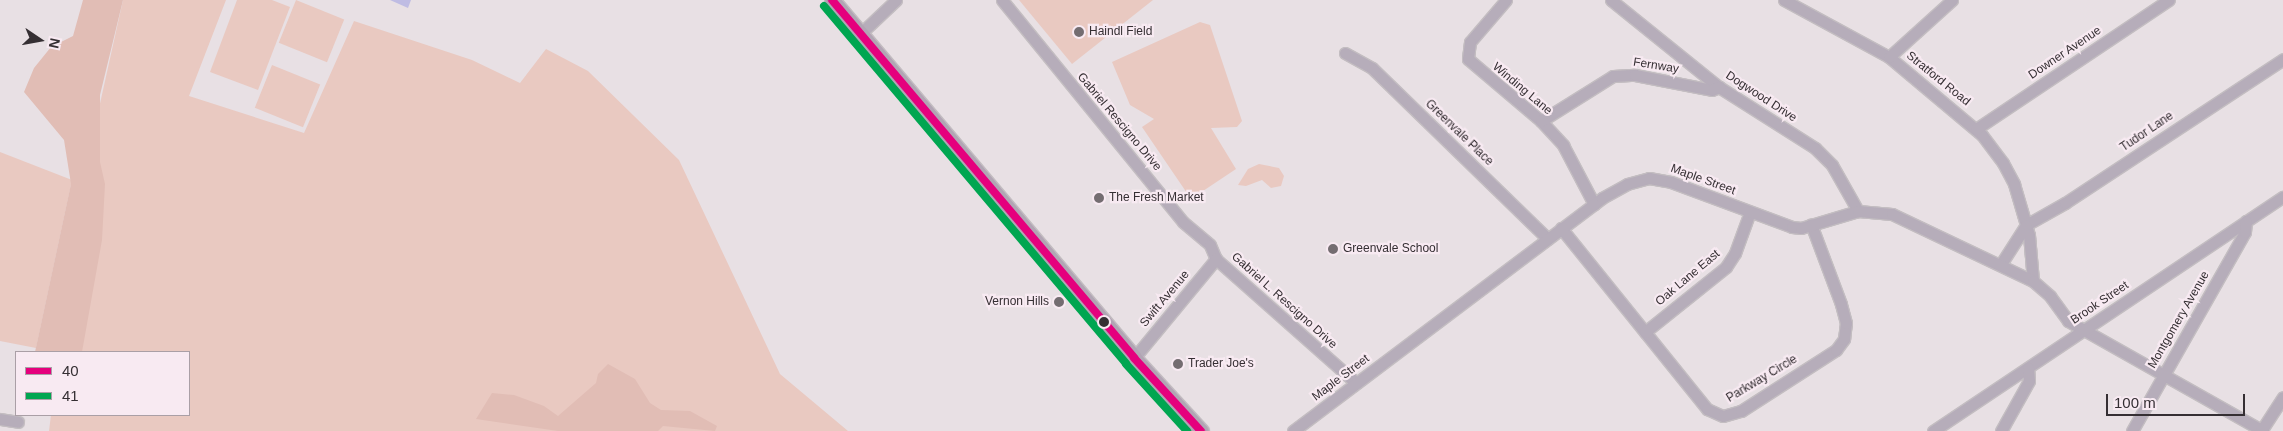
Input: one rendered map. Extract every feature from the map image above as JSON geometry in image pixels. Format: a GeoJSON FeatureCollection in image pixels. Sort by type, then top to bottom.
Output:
{"type":"FeatureCollection","features":[{"type":"Feature","properties":{"kind":"main road"},"geometry":{"type":"LineString","coordinates":[[832,0],[859,35],[1134,358],[1201,431]]}},
{"type":"Feature","properties":{"kind":"street"},"geometry":{"type":"LineString","coordinates":[[859,35],[896,0]]}},
{"type":"Feature","properties":{"kind":"street","name":"Gabriel Rescigno Drive"},"geometry":{"type":"LineString","coordinates":[[1002,0],[1184,222],[1210,245],[1216,259]]}},
{"type":"Feature","properties":{"kind":"street","name":"Winding Lane"},"geometry":{"type":"LineString","coordinates":[[1506,0],[1470,42],[1468,59],[1541,121],[1570,154],[1594,204]]}},
{"type":"Feature","properties":{"kind":"street","name":"Dogwood Drive"},"geometry":{"type":"LineString","coordinates":[[1611,0],[1719,87],[1824,156],[1858,211]]}},
{"type":"Feature","properties":{"kind":"street","name":"Stratford Road"},"geometry":{"type":"LineString","coordinates":[[1784,0],[1889,58],[1976,128],[2003,162],[2014,184],[2026,225],[2033,281]]}},
{"type":"Feature","properties":{"kind":"street"},"geometry":{"type":"LineString","coordinates":[[1889,58],[1952,0]]}},
{"type":"Feature","properties":{"kind":"street","name":"Downer Avenue"},"geometry":{"type":"LineString","coordinates":[[1976,128],[2169,0]]}},
{"type":"Feature","properties":{"kind":"street","name":"Greenvale Place"},"geometry":{"type":"LineString","coordinates":[[1345,53],[1372,68],[1548,239]]}},
{"type":"Feature","properties":{"kind":"street","name":"Tudor Lane"},"geometry":{"type":"LineString","coordinates":[[2026,225],[2065,203],[2283,60]]}},
{"type":"Feature","properties":{"kind":"street","name":"Fernway"},"geometry":{"type":"LineString","coordinates":[[1541,121],[1614,76],[1635,75],[1712,90],[1719,87]]}},
{"type":"Feature","properties":{"kind":"street","name":"Maple Street"},"geometry":{"type":"LineString","coordinates":[[1293,431],[1594,204],[1627,184],[1649,178],[1671,182],[1792,227],[1811,224],[1858,211],[1892,214],[2001,264],[2033,281],[2050,296],[2068,321],[2262,431]]}},
{"type":"Feature","properties":{"kind":"street","name":"Brook Street"},"geometry":{"type":"LineString","coordinates":[[1933,431],[2283,197]]}},
{"type":"Feature","properties":{"kind":"street","name":"Oak Lane East"},"geometry":{"type":"LineString","coordinates":[[1646,332],[1726,267],[1735,253],[1750,212]]}},
{"type":"Feature","properties":{"kind":"street","name":"Montgomery Avenue"},"geometry":{"type":"LineString","coordinates":[[2132,431],[2246,232],[2246,222]]}},
{"type":"Feature","properties":{"kind":"street","name":"Parkway Circle"},"geometry":{"type":"LineString","coordinates":[[1561,228],[1707,410],[1717,416],[1741,411],[1836,350],[1846,332],[1841,304],[1811,224]]}},
{"type":"Feature","properties":{"kind":"street"},"geometry":{"type":"LineString","coordinates":[[2001,264],[2026,225]]}},
{"type":"Feature","properties":{"kind":"street","name":"Swift Avenue"},"geometry":{"type":"LineString","coordinates":[[1134,358],[1216,259]]}},
{"type":"Feature","properties":{"kind":"street","name":"Gabriel L. Rescigno Drive"},"geometry":{"type":"LineString","coordinates":[[1216,259],[1356,383]]}},
{"type":"Feature","properties":{"kind":"street"},"geometry":{"type":"LineString","coordinates":[[2001,431],[2029,381],[2028,368]]}},
{"type":"Feature","properties":{"kind":"street"},"geometry":{"type":"LineString","coordinates":[[2262,431],[2283,397]]}},
{"type":"Feature","properties":{"kind":"street"},"geometry":{"type":"LineString","coordinates":[[0,419],[18,422]]}},
{"type":"Feature","properties":{"kind":"shaded area"},"geometry":{"type":"Polygon","coordinates":[[[83,0],[123,0],[100,95],[100,162],[105,184],[102,240],[82,351],[35,351],[71,184],[64,140],[24,92],[34,68],[51,47],[73,36],[83,0]]]}},
{"type":"Feature","properties":{"kind":"shaded area"},"geometry":{"type":"Polygon","coordinates":[[[123,0],[226,0],[189,96],[304,133],[354,21],[472,60],[520,83],[546,49],[588,71],[679,160],[780,374],[848,431],[49,431],[51,416],[190,416],[190,351],[60,351],[89,153],[123,0]]]}},
{"type":"Feature","properties":{"kind":"shaded area"},"geometry":{"type":"Polygon","coordinates":[[[237,0],[272,0],[290,7],[258,90],[210,72],[237,0]]]}},
{"type":"Feature","properties":{"kind":"shaded area"},"geometry":{"type":"Polygon","coordinates":[[[296,0],[344,19],[327,62],[279,43],[296,0]]]}},
{"type":"Feature","properties":{"kind":"shaded area","name":"Haindl Field"},"geometry":{"type":"Polygon","coordinates":[[[1019,0],[1153,0],[1072,64],[1019,0]]]}},
{"type":"Feature","properties":{"kind":"shaded area"},"geometry":{"type":"Polygon","coordinates":[[[1200,22],[1210,25],[1242,121],[1237,127],[1211,128],[1236,169],[1191,199],[1142,127],[1154,119],[1130,105],[1112,62],[1200,22]]]}},
{"type":"Feature","properties":{"kind":"shaded area"},"geometry":{"type":"Polygon","coordinates":[[[272,65],[320,84],[303,127],[255,108],[272,65]]]}},
{"type":"Feature","properties":{"kind":"shaded area"},"geometry":{"type":"Polygon","coordinates":[[[0,152],[72,180],[36,348],[0,341],[0,152]]]}},
{"type":"Feature","properties":{"kind":"shaded area"},"geometry":{"type":"Polygon","coordinates":[[[1259,164],[1279,168],[1284,176],[1281,186],[1271,188],[1262,180],[1246,186],[1238,185],[1248,169],[1259,164]]]}},
{"type":"Feature","properties":{"kind":"shaded area"},"geometry":{"type":"Polygon","coordinates":[[[608,364],[635,379],[650,403],[661,410],[690,411],[717,426],[715,431],[663,426],[658,431],[558,431],[476,419],[492,393],[514,395],[544,406],[558,416],[596,383],[598,374],[608,364]]]}},
{"type":"Feature","properties":{"kind":"water"},"geometry":{"type":"Polygon","coordinates":[[[390,0],[411,0],[408,8],[390,0]]]}},
{"type":"Feature","properties":{"kind":"transit line","name":"40"},"geometry":{"type":"LineString","coordinates":[[832,0],[1134,358],[1201,431]]}},
{"type":"Feature","properties":{"kind":"transit line","name":"41"},"geometry":{"type":"LineString","coordinates":[[824,6],[1126,364],[1187,431]]}},
{"type":"Feature","properties":{"kind":"place","name":"Haindl Field"},"geometry":{"type":"Point","coordinates":[1079,32]}},
{"type":"Feature","properties":{"kind":"place","name":"The Fresh Market"},"geometry":{"type":"Point","coordinates":[1099,198]}},
{"type":"Feature","properties":{"kind":"place","name":"Greenvale School"},"geometry":{"type":"Point","coordinates":[1333,249]}},
{"type":"Feature","properties":{"kind":"place","name":"Vernon Hills"},"geometry":{"type":"Point","coordinates":[1059,302]}},
{"type":"Feature","properties":{"kind":"place","name":"Trader Joe's"},"geometry":{"type":"Point","coordinates":[1178,364]}}]}
